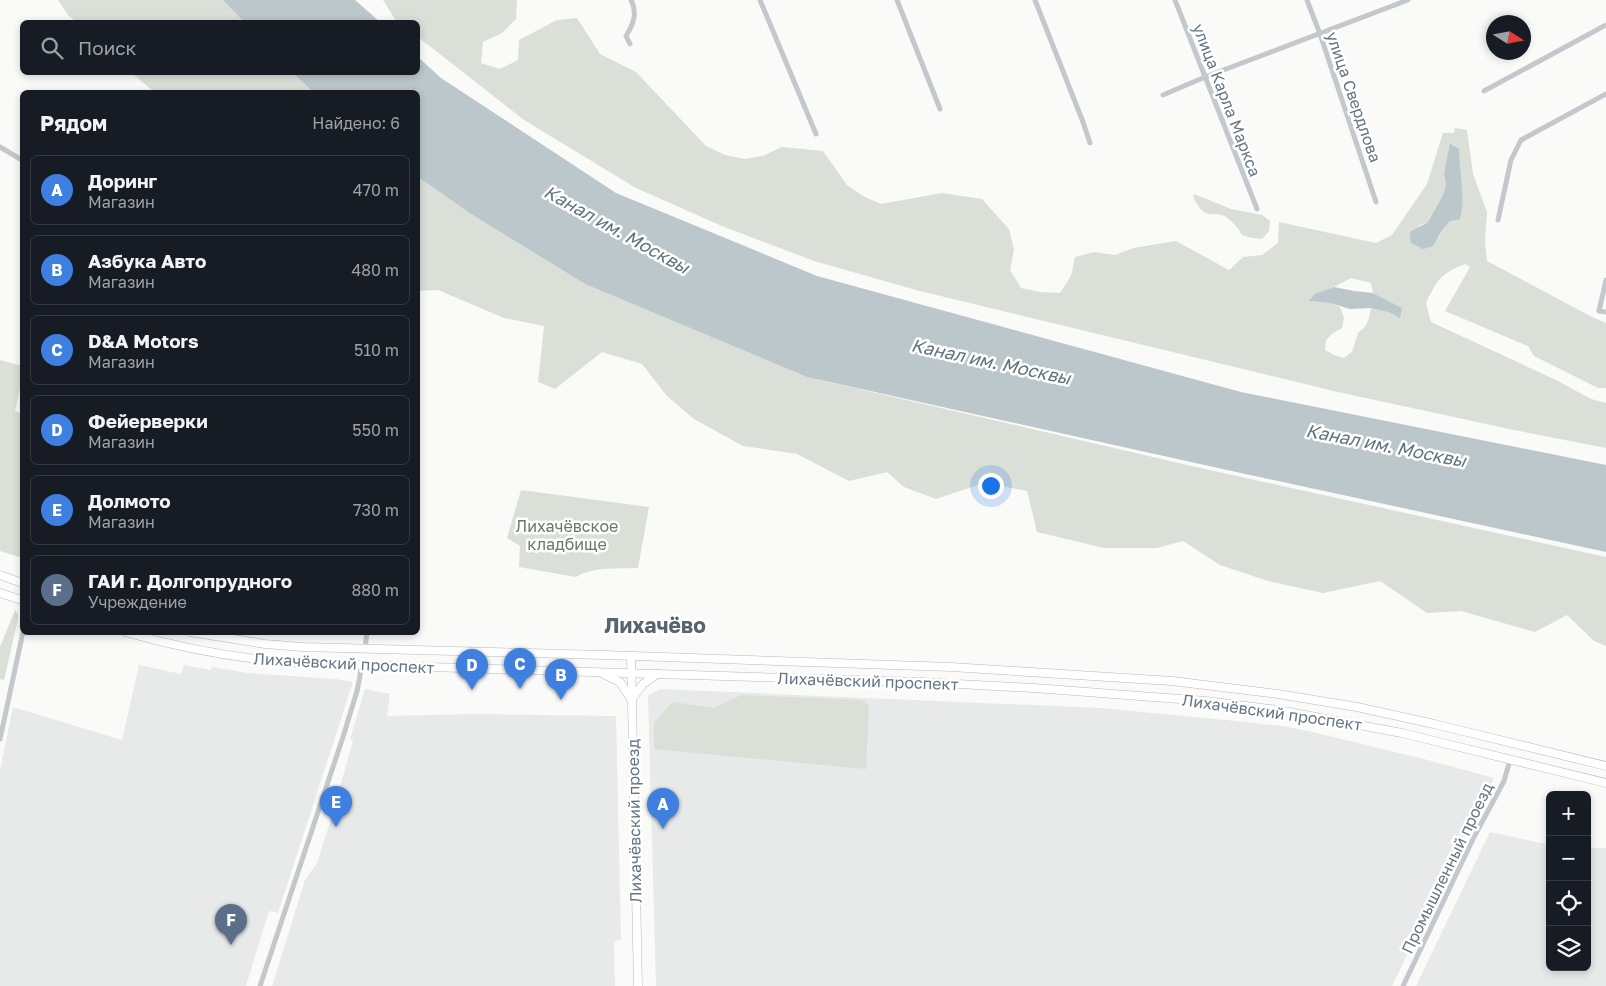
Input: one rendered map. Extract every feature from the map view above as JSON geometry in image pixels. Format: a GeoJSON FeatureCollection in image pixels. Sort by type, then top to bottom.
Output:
{"type":"FeatureCollection","features":[{"type":"Feature","properties":{"kind":"main road"},"geometry":{"type":"LineString","coordinates":[[0,575],[20,581]]}},
{"type":"Feature","properties":{"kind":"main road"},"geometry":{"type":"LineString","coordinates":[[0,593],[20,599]]}},
{"type":"Feature","properties":{"kind":"main road","name":"Лихачёвский проспект"},"geometry":{"type":"LineString","coordinates":[[136,635],[192,650],[263,661],[361,666],[1001,686],[1213,702],[1278,710],[1402,733],[1606,783]]}},
{"type":"Feature","properties":{"kind":"main road","name":"Лихачёвский проспект"},"geometry":{"type":"LineString","coordinates":[[209,635],[265,644],[1001,670],[1208,685],[1357,707],[1606,766]]}},
{"type":"Feature","properties":{"kind":"main road","name":"Лихачёвский проезд"},"geometry":{"type":"LineString","coordinates":[[630,656],[638,986]]}},
{"type":"Feature","properties":{"kind":"main road"},"geometry":{"type":"LineString","coordinates":[[597,672],[620,682],[628,692],[631,700]]}},
{"type":"Feature","properties":{"kind":"main road"},"geometry":{"type":"LineString","coordinates":[[631,700],[643,684],[657,674]]}},
{"type":"Feature","properties":{"kind":"street"},"geometry":{"type":"LineString","coordinates":[[630,44],[626,36],[634,21],[635,12],[631,0]]}},
{"type":"Feature","properties":{"kind":"street"},"geometry":{"type":"LineString","coordinates":[[760,0],[816,134]]}},
{"type":"Feature","properties":{"kind":"street"},"geometry":{"type":"LineString","coordinates":[[897,0],[940,108]]}},
{"type":"Feature","properties":{"kind":"street"},"geometry":{"type":"LineString","coordinates":[[1035,0],[1090,143]]}},
{"type":"Feature","properties":{"kind":"street","name":"улица Карла Маркса"},"geometry":{"type":"LineString","coordinates":[[1175,0],[1256,209]]}},
{"type":"Feature","properties":{"kind":"street","name":"улица Свердлова"},"geometry":{"type":"LineString","coordinates":[[1307,0],[1376,202]]}},
{"type":"Feature","properties":{"kind":"street"},"geometry":{"type":"LineString","coordinates":[[1162,95],[1408,0]]}},
{"type":"Feature","properties":{"kind":"street"},"geometry":{"type":"LineString","coordinates":[[1484,91],[1606,26]]}},
{"type":"Feature","properties":{"kind":"street"},"geometry":{"type":"LineString","coordinates":[[1498,220],[1511,160],[1521,140],[1606,94]]}},
{"type":"Feature","properties":{"kind":"street"},"geometry":{"type":"LineString","coordinates":[[0,147],[20,159]]}},
{"type":"Feature","properties":{"kind":"street"},"geometry":{"type":"LineString","coordinates":[[1606,280],[1598,311],[1606,312]]}},
{"type":"Feature","properties":{"kind":"street"},"geometry":{"type":"LineString","coordinates":[[0,739],[23,635]]}},
{"type":"Feature","properties":{"kind":"street"},"geometry":{"type":"LineString","coordinates":[[365,649],[366,635]]}},
{"type":"Feature","properties":{"kind":"street"},"geometry":{"type":"LineString","coordinates":[[260,986],[343,737],[357,691],[361,666]]}},
{"type":"Feature","properties":{"kind":"street","name":"Промышленный проезд"},"geometry":{"type":"LineString","coordinates":[[1403,986],[1474,837],[1504,780],[1510,760]]}},
{"type":"Feature","properties":{"kind":"shaded area"},"geometry":{"type":"Polygon","coordinates":[[[139,665],[181,674],[184,665],[211,670],[212,667],[248,673],[336,679],[353,682],[278,913],[269,911],[246,986],[0,986],[0,771],[13,707],[122,740],[139,665]]]}},
{"type":"Feature","properties":{"kind":"shaded area"},"geometry":{"type":"Polygon","coordinates":[[[365,689],[390,694],[387,716],[473,714],[616,716],[621,940],[614,941],[615,986],[272,986],[305,880],[317,863],[333,813],[353,740],[350,739],[365,689]]]}},
{"type":"Feature","properties":{"kind":"shaded area"},"geometry":{"type":"Polygon","coordinates":[[[660,689],[1100,708],[1226,720],[1308,731],[1494,778],[1392,986],[656,986],[648,696],[660,689]]]}},
{"type":"Feature","properties":{"kind":"shaded area"},"geometry":{"type":"Polygon","coordinates":[[[1490,832],[1546,844],[1546,971],[1591,971],[1591,848],[1606,848],[1606,986],[1416,986],[1490,832]]]}},
{"type":"Feature","properties":{"kind":"green space"},"geometry":{"type":"Polygon","coordinates":[[[58,0],[223,0],[242,20],[74,20],[58,0]]]}},
{"type":"Feature","properties":{"kind":"green space"},"geometry":{"type":"Polygon","coordinates":[[[383,0],[517,0],[516,19],[502,33],[483,42],[481,63],[500,69],[518,60],[519,40],[557,20],[577,18],[600,54],[636,72],[706,146],[725,155],[744,159],[763,156],[782,147],[823,151],[847,185],[863,196],[881,204],[942,193],[982,199],[1009,229],[1014,250],[1010,270],[1021,288],[1040,292],[1060,293],[1071,276],[1075,257],[1094,252],[1115,255],[1133,248],[1176,241],[1229,270],[1243,257],[1262,255],[1278,243],[1279,222],[1376,243],[1392,235],[1427,184],[1443,133],[1454,133],[1455,128],[1467,130],[1473,174],[1487,212],[1485,242],[1487,261],[1606,323],[1606,388],[1598,388],[1534,356],[1528,346],[1445,311],[1470,267],[1465,264],[1445,274],[1433,288],[1426,303],[1431,322],[1556,380],[1591,399],[1606,403],[1606,448],[1338,392],[916,290],[814,261],[722,226],[636,188],[524,120],[420,39],[420,20],[395,20],[383,0]],[[1451,143],[1444,174],[1446,184],[1443,195],[1428,222],[1418,226],[1439,238],[1443,229],[1450,221],[1459,149],[1451,143]],[[1351,278],[1316,294],[1310,301],[1330,303],[1340,307],[1344,318],[1342,328],[1326,340],[1325,350],[1344,358],[1352,352],[1358,333],[1365,327],[1369,318],[1371,308],[1399,317],[1402,308],[1373,293],[1371,283],[1351,278]]]}},
{"type":"Feature","properties":{"kind":"green space"},"geometry":{"type":"Polygon","coordinates":[[[134,75],[295,75],[311,90],[152,90],[134,75]]]}},
{"type":"Feature","properties":{"kind":"green space"},"geometry":{"type":"Polygon","coordinates":[[[420,178],[471,214],[585,284],[807,377],[1196,467],[1606,557],[1606,646],[1594,641],[1567,615],[1535,632],[1461,611],[1427,613],[1380,581],[1323,593],[1268,581],[1220,565],[1183,541],[1157,548],[1104,548],[1037,532],[1027,491],[984,483],[936,499],[904,487],[887,472],[849,481],[797,454],[743,446],[694,419],[667,396],[642,364],[602,352],[555,389],[538,382],[544,326],[504,318],[438,290],[420,291],[420,178]]]}},
{"type":"Feature","properties":{"kind":"green space"},"geometry":{"type":"Polygon","coordinates":[[[1194,194],[1231,209],[1262,215],[1270,221],[1269,231],[1262,239],[1242,235],[1226,217],[1218,214],[1207,214],[1202,210],[1193,197],[1194,194]]]}},
{"type":"Feature","properties":{"kind":"green space"},"geometry":{"type":"Polygon","coordinates":[[[0,360],[20,365],[20,388],[15,411],[20,413],[20,557],[0,551],[0,360]]]}},
{"type":"Feature","properties":{"kind":"green space","name":"Лихачёвское кладбище"},"geometry":{"type":"Polygon","coordinates":[[[521,490],[649,507],[638,568],[590,571],[576,577],[519,567],[520,546],[507,538],[521,490]]]}},
{"type":"Feature","properties":{"kind":"green space"},"geometry":{"type":"Polygon","coordinates":[[[15,610],[18,614],[18,619],[4,680],[0,679],[0,647],[15,610]]]}},
{"type":"Feature","properties":{"kind":"green space"},"geometry":{"type":"Polygon","coordinates":[[[741,695],[862,700],[869,706],[866,769],[654,749],[654,723],[672,702],[714,708],[741,695]]]}},
{"type":"Feature","properties":{"kind":"water"},"geometry":{"type":"Polygon","coordinates":[[[223,0],[355,0],[378,20],[242,20],[223,0]]]}},
{"type":"Feature","properties":{"kind":"water","name":"Канал им. Москвы"},"geometry":{"type":"Polygon","coordinates":[[[420,59],[441,78],[616,193],[817,276],[1241,392],[1606,465],[1606,552],[807,377],[585,284],[471,214],[420,178],[420,90],[311,90],[295,75],[420,75],[420,59]]]}},
{"type":"Feature","properties":{"kind":"water"},"geometry":{"type":"Polygon","coordinates":[[[1450,143],[1459,149],[1462,193],[1460,219],[1450,221],[1433,246],[1423,249],[1411,243],[1410,232],[1428,222],[1443,195],[1446,184],[1444,174],[1450,143]]]}},
{"type":"Feature","properties":{"kind":"water"},"geometry":{"type":"Polygon","coordinates":[[[1334,287],[1373,293],[1402,308],[1400,318],[1391,313],[1371,308],[1350,309],[1330,303],[1309,301],[1315,294],[1334,287]]]}},
{"type":"Feature","properties":{"kind":"place","name":"D&A Motors"},"geometry":{"type":"Point","coordinates":[520,689]}},
{"type":"Feature","properties":{"kind":"place","name":"Фейерверки"},"geometry":{"type":"Point","coordinates":[472,690]}},
{"type":"Feature","properties":{"kind":"place","name":"Азбука Авто"},"geometry":{"type":"Point","coordinates":[561,700]}},
{"type":"Feature","properties":{"kind":"place","name":"Долмото"},"geometry":{"type":"Point","coordinates":[336,827]}},
{"type":"Feature","properties":{"kind":"place","name":"Доринг"},"geometry":{"type":"Point","coordinates":[663,829]}},
{"type":"Feature","properties":{"kind":"place","name":"ГАИ г. Долгопрудного"},"geometry":{"type":"Point","coordinates":[231,945]}},
{"type":"Feature","properties":{"kind":"district","name":"Лихачёво"},"geometry":{"type":"Point","coordinates":[655,625]}}]}
